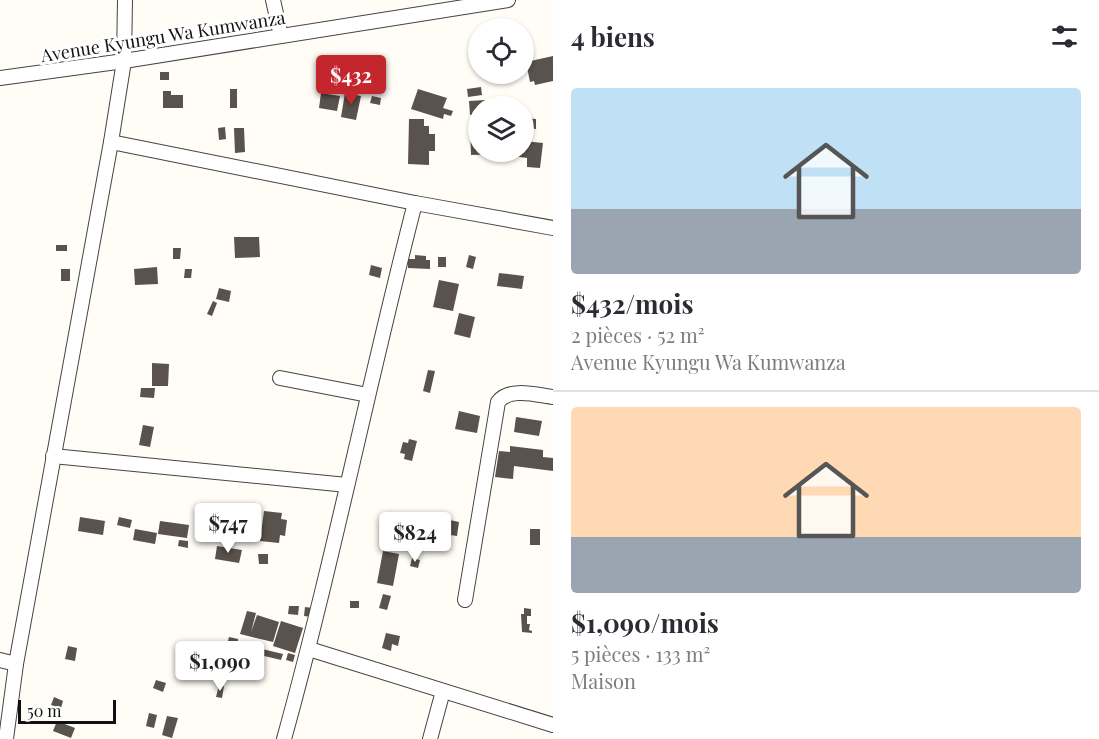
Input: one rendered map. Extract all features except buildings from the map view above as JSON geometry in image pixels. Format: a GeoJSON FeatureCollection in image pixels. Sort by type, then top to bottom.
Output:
{"type":"FeatureCollection","features":[{"type":"Feature","properties":{"kind":"street"},"geometry":{"type":"LineString","coordinates":[[6,739],[16,664],[111,142],[124,61],[125,0]]}},
{"type":"Feature","properties":{"kind":"street"},"geometry":{"type":"LineString","coordinates":[[273,0],[281,36]]}},
{"type":"Feature","properties":{"kind":"street","name":"Avenue Kyungu Wa Kumwanza"},"geometry":{"type":"LineString","coordinates":[[0,78],[124,61],[508,0]]}},
{"type":"Feature","properties":{"kind":"street"},"geometry":{"type":"LineString","coordinates":[[111,142],[415,203],[553,228]]}},
{"type":"Feature","properties":{"kind":"street"},"geometry":{"type":"LineString","coordinates":[[284,739],[309,649],[346,485],[415,203]]}},
{"type":"Feature","properties":{"kind":"street"},"geometry":{"type":"LineString","coordinates":[[280,378],[368,395]]}},
{"type":"Feature","properties":{"kind":"street"},"geometry":{"type":"LineString","coordinates":[[465,600],[498,402],[503,395],[511,393],[553,397]]}},
{"type":"Feature","properties":{"kind":"street"},"geometry":{"type":"LineString","coordinates":[[53,456],[346,485]]}},
{"type":"Feature","properties":{"kind":"street"},"geometry":{"type":"LineString","coordinates":[[309,649],[553,725]]}},
{"type":"Feature","properties":{"kind":"street"},"geometry":{"type":"LineString","coordinates":[[0,660],[16,664]]}},
{"type":"Feature","properties":{"kind":"street"},"geometry":{"type":"LineString","coordinates":[[430,739],[442,691]]}}]}
